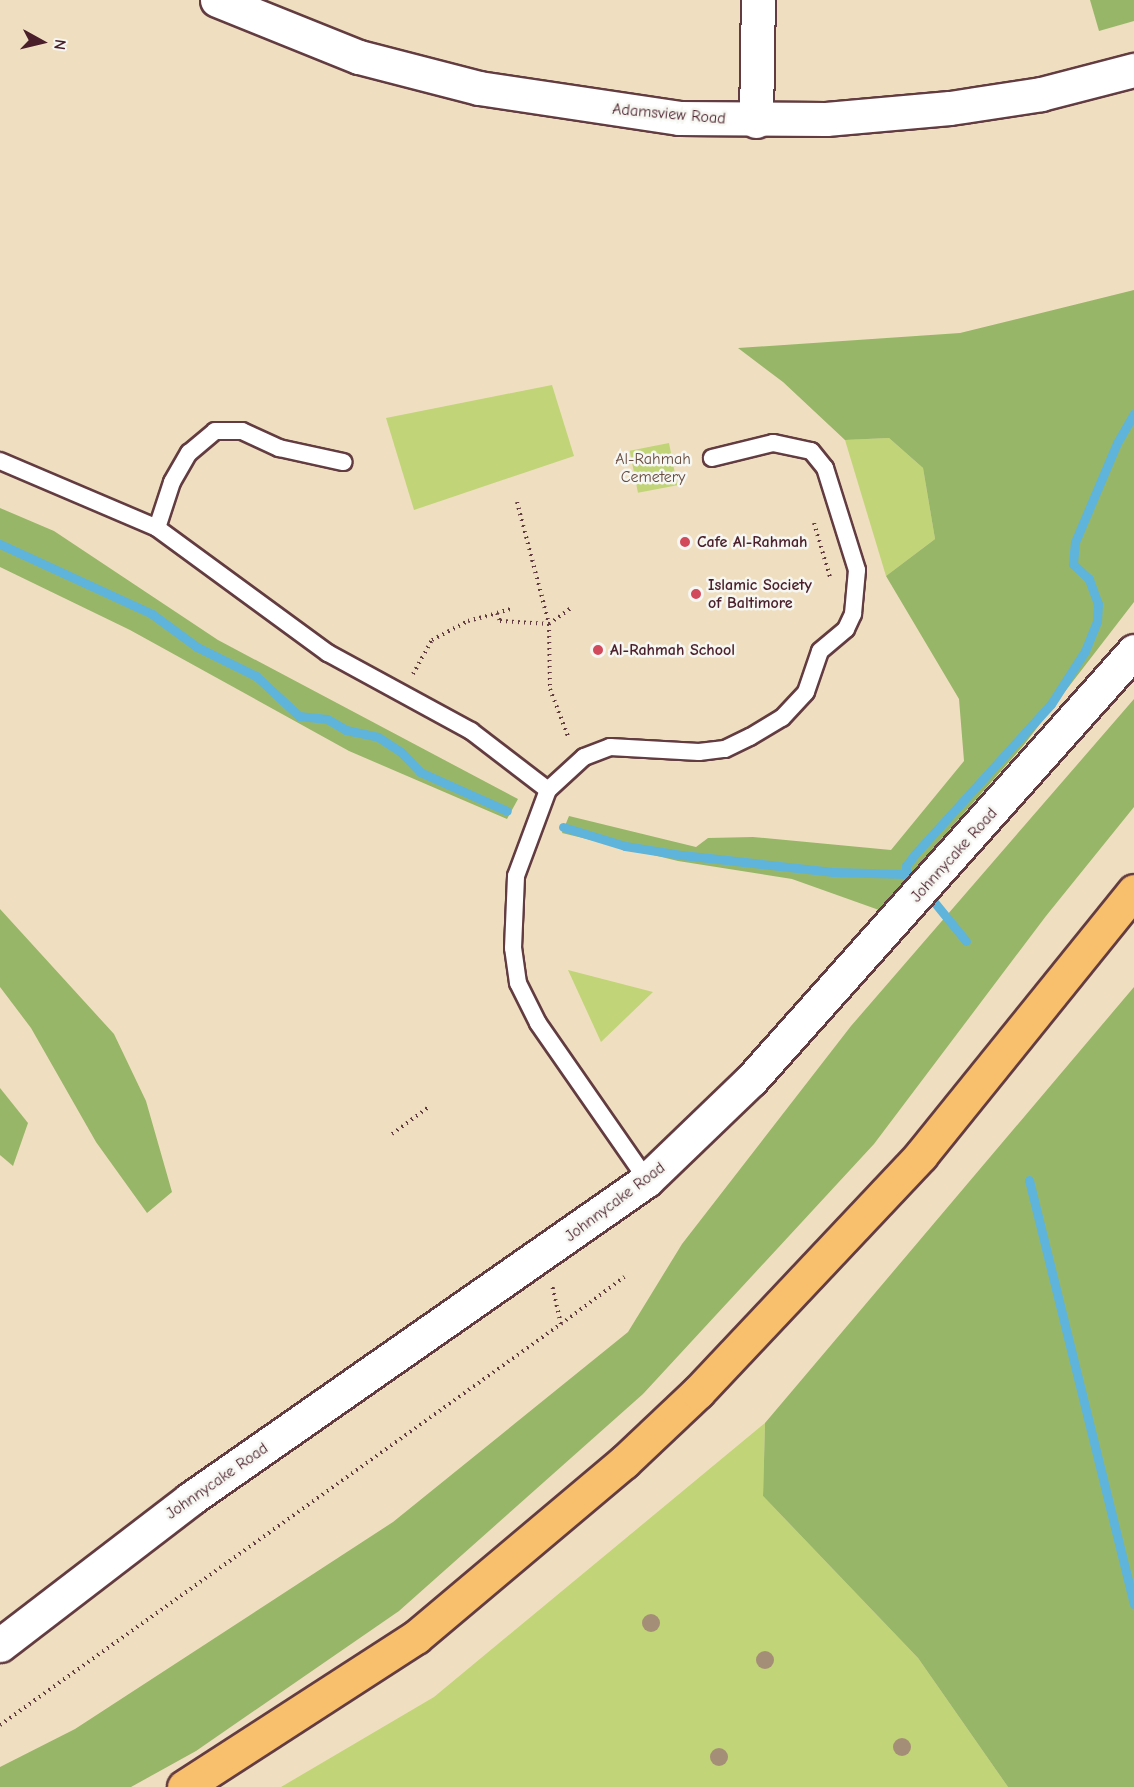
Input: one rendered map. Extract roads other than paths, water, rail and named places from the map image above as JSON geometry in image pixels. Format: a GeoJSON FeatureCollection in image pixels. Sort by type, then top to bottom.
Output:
{"type":"FeatureCollection","features":[{"type":"Feature","properties":{"kind":"highway"},"geometry":{"type":"LineString","coordinates":[[184,1787],[416,1637],[624,1462],[698,1392],[921,1155],[1134,891]]}},
{"type":"Feature","properties":{"kind":"street","name":"Adamsview Road"},"geometry":{"type":"LineString","coordinates":[[217,0],[359,57],[479,88],[657,115],[756,121],[950,108],[1041,94],[1134,70]]}},
{"type":"Feature","properties":{"kind":"street"},"geometry":{"type":"LineString","coordinates":[[756,121],[758,0]]}},
{"type":"Feature","properties":{"kind":"street","name":"Johnnycake Road"},"geometry":{"type":"LineString","coordinates":[[0,1645],[190,1499],[536,1260],[647,1180],[751,1080],[1134,651]]}},
{"type":"Feature","properties":{"kind":"lane"},"geometry":{"type":"LineString","coordinates":[[157,528],[178,472],[189,453],[215,431],[242,431],[279,448],[343,462]]}},
{"type":"Feature","properties":{"kind":"lane"},"geometry":{"type":"LineString","coordinates":[[647,1180],[551,1042],[518,983],[513,948],[516,876],[548,790],[584,757],[610,747],[699,752],[725,749],[750,737],[782,718],[806,692],[820,651],[846,629],[853,614],[857,570],[825,468],[811,451],[773,443],[712,458]]}},
{"type":"Feature","properties":{"kind":"lane"},"geometry":{"type":"LineString","coordinates":[[0,461],[157,528],[328,653],[471,731],[548,790]]}},
{"type":"Feature","properties":{"kind":"waterway"},"geometry":{"type":"LineString","coordinates":[[913,880],[906,874],[906,866],[915,854],[1051,704],[1085,651],[1097,622],[1098,604],[1089,579],[1073,564],[1075,542],[1117,443],[1134,413]]}},
{"type":"Feature","properties":{"kind":"waterway"},"geometry":{"type":"LineString","coordinates":[[0,544],[152,614],[197,647],[256,676],[299,716],[327,719],[346,730],[378,737],[401,752],[420,772],[507,811]]}},
{"type":"Feature","properties":{"kind":"waterway"},"geometry":{"type":"LineString","coordinates":[[563,827],[625,846],[682,855],[833,872],[906,874]]}},
{"type":"Feature","properties":{"kind":"waterway"},"geometry":{"type":"LineString","coordinates":[[935,903],[966,941]]}},
{"type":"Feature","properties":{"kind":"waterway"},"geometry":{"type":"LineString","coordinates":[[1029,1180],[1134,1604]]}},
{"type":"Feature","properties":{"kind":"place","name":"Cafe Al-Rahmah"},"geometry":{"type":"Point","coordinates":[685,542]}},
{"type":"Feature","properties":{"kind":"place","name":"Islamic Society of Baltimore"},"geometry":{"type":"Point","coordinates":[696,594]}},
{"type":"Feature","properties":{"kind":"place","name":"Al-Rahmah School"},"geometry":{"type":"Point","coordinates":[598,650]}},
{"type":"Feature","properties":{"kind":"park label","name":"Al-Rahmah Cemetery"},"geometry":{"type":"Point","coordinates":[653,468]}}]}
